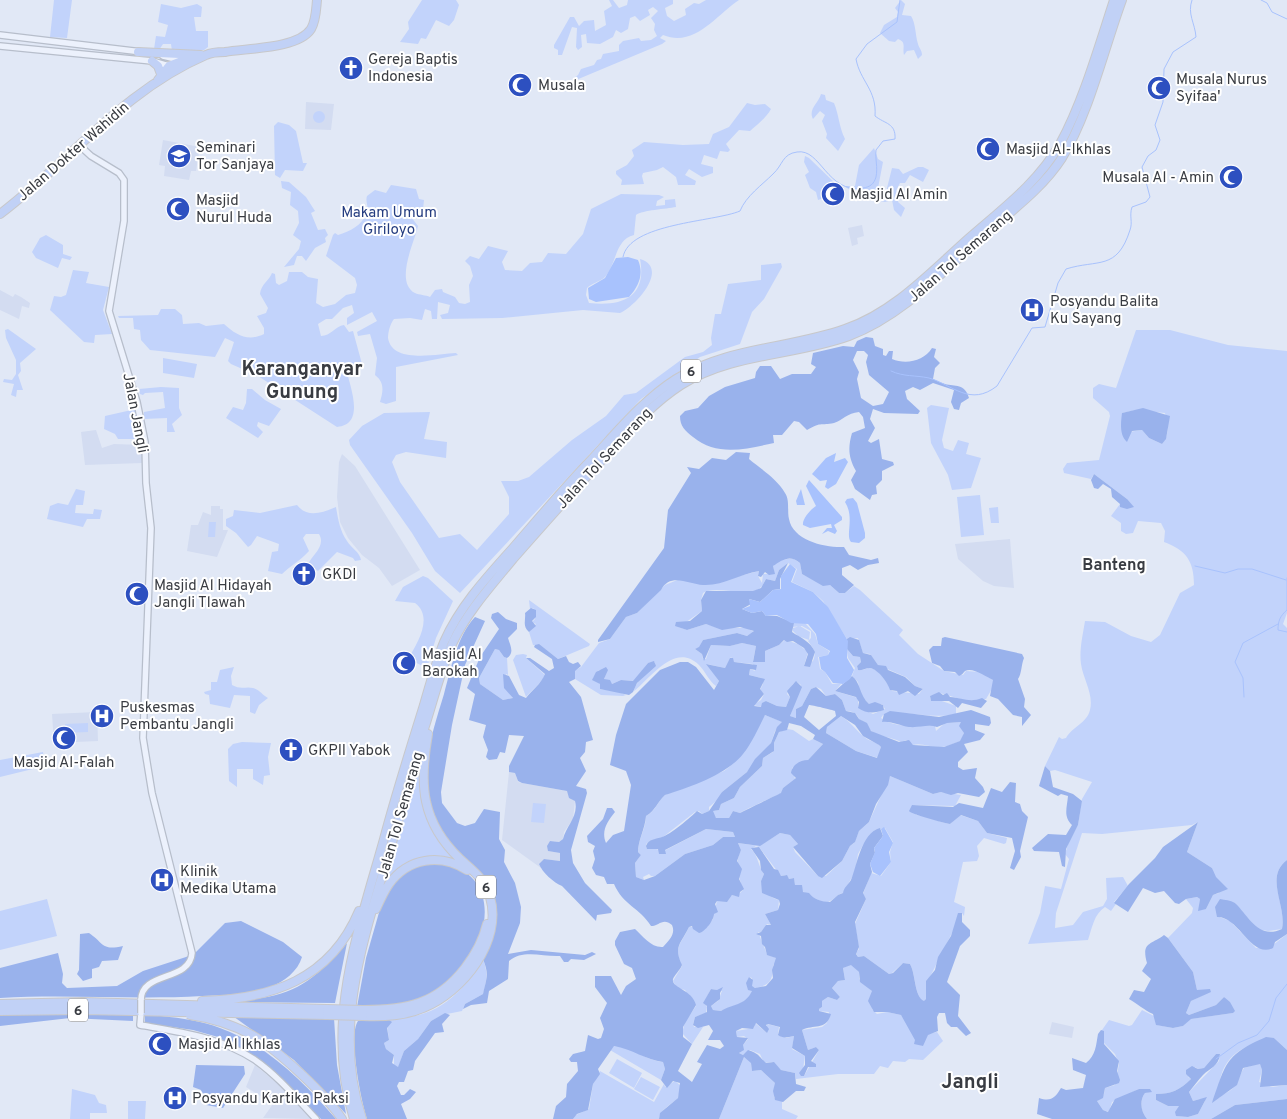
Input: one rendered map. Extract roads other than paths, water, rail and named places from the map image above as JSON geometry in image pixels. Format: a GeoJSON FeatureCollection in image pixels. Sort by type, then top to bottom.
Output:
{"type":"FeatureCollection","features":[{"type":"Feature","properties":{"kind":"highway","name":"Jalan Dokter Wahidin"},"geometry":{"type":"LineString","coordinates":[[0,214],[44,180],[112,114],[176,66],[204,55],[280,45],[300,39],[312,28],[316,16],[316,0]]}},
{"type":"Feature","properties":{"kind":"highway","name":"Jalan Tol Semarang"},"geometry":{"type":"LineString","coordinates":[[354,1119],[343,1066],[342,1006],[352,953],[400,781],[440,654],[456,619],[473,594],[564,489],[635,413],[662,389],[690,371],[726,356],[829,334],[870,318],[894,303],[918,284],[1017,196],[1051,159],[1066,133],[1114,0]]}},
{"type":"Feature","properties":{"kind":"highway","name":"Jalan Tol Semarang"},"geometry":{"type":"LineString","coordinates":[[362,1119],[353,1075],[350,1018],[353,985],[434,697],[453,642],[478,602],[563,501],[660,401],[681,385],[725,365],[826,343],[877,323],[932,282],[1022,203],[1051,173],[1073,137],[1122,0]]}},
{"type":"Feature","properties":{"kind":"highway"},"geometry":{"type":"LineString","coordinates":[[138,52],[204,55]]}},
{"type":"Feature","properties":{"kind":"highway"},"geometry":{"type":"LineString","coordinates":[[152,61],[158,66],[160,77]]}},
{"type":"Feature","properties":{"kind":"highway","name":"6"},"geometry":{"type":"LineString","coordinates":[[0,1004],[132,1004],[407,1014],[447,995],[464,978],[484,949],[492,924],[493,910],[485,885],[478,875],[442,841],[425,803],[423,773],[434,697]]}},
{"type":"Feature","properties":{"kind":"highway","name":"6"},"geometry":{"type":"LineString","coordinates":[[363,1013],[416,1005],[446,989],[468,964],[480,945],[487,925],[488,906],[482,886],[465,869],[449,861],[429,859],[407,867],[395,876],[388,886],[368,927]]}},
{"type":"Feature","properties":{"kind":"highway","name":"6"},"geometry":{"type":"LineString","coordinates":[[132,1004],[256,997],[292,984],[322,963],[347,934],[360,909],[377,863]]}},
{"type":"Feature","properties":{"kind":"highway","name":"6"},"geometry":{"type":"LineString","coordinates":[[0,1011],[327,1012]]}},
{"type":"Feature","properties":{"kind":"highway","name":"6"},"geometry":{"type":"LineString","coordinates":[[155,1012],[223,1022],[253,1036],[316,1089],[342,1119]]}},
{"type":"Feature","properties":{"kind":"street"},"geometry":{"type":"LineString","coordinates":[[0,35],[138,52],[176,66]]}},
{"type":"Feature","properties":{"kind":"street"},"geometry":{"type":"LineString","coordinates":[[0,46],[152,61],[176,66]]}},
{"type":"Feature","properties":{"kind":"street"},"geometry":{"type":"LineString","coordinates":[[125,58],[126,50]]}},
{"type":"Feature","properties":{"kind":"street","name":"Jalan Jangli"},"geometry":{"type":"LineString","coordinates":[[79,145],[91,156],[119,173],[124,184],[124,221],[109,312],[137,402],[145,442],[151,528],[143,738],[152,793],[192,953],[186,968],[147,985],[141,991],[140,1025],[212,1039],[254,1060],[275,1077],[316,1119]]}},
{"type":"Feature","properties":{"kind":"waterway"},"geometry":{"type":"LineString","coordinates":[[623,257],[629,246],[640,237],[656,230],[740,211],[750,196],[776,171],[785,157],[792,153],[805,153],[812,157],[841,184],[851,188],[863,188],[871,185],[877,173],[876,150],[883,141],[895,139],[895,134],[889,124],[875,116],[871,92],[861,74],[856,59],[867,44],[897,22],[900,0]]}},
{"type":"Feature","properties":{"kind":"waterway"},"geometry":{"type":"LineString","coordinates":[[891,371],[929,378],[970,395],[987,392],[997,386],[1032,328],[1045,327],[1058,283],[1066,269],[1105,261],[1119,252],[1130,230],[1132,207],[1146,202],[1150,197],[1142,167],[1148,156],[1156,150],[1160,140],[1155,125],[1163,102],[1164,69],[1173,52],[1196,37],[1190,10],[1192,0]]}},
{"type":"Feature","properties":{"kind":"waterway"},"geometry":{"type":"LineString","coordinates":[[1261,0],[1267,3],[1272,12],[1287,19]]}},
{"type":"Feature","properties":{"kind":"waterway"},"geometry":{"type":"LineString","coordinates":[[1195,566],[1225,573],[1238,569],[1252,569],[1286,580]]}},
{"type":"Feature","properties":{"kind":"waterway"},"geometry":{"type":"LineString","coordinates":[[1287,578],[1287,610],[1278,624],[1278,630],[1287,632]]}},
{"type":"Feature","properties":{"kind":"waterway"},"geometry":{"type":"LineString","coordinates":[[1244,697],[1243,678],[1235,662],[1243,643],[1278,624]]}},
{"type":"Feature","properties":{"kind":"waterway"},"geometry":{"type":"LineString","coordinates":[[1216,1059],[1238,1043],[1257,1035],[1269,1021],[1276,998],[1287,984]]}},
{"type":"Feature","properties":{"kind":"place","name":"Gereja Baptis Indonesia"},"geometry":{"type":"Point","coordinates":[351,68]}},
{"type":"Feature","properties":{"kind":"place","name":"Musala"},"geometry":{"type":"Point","coordinates":[520,85]}},
{"type":"Feature","properties":{"kind":"place","name":"Musala Nurus Syifaa'"},"geometry":{"type":"Point","coordinates":[1159,88]}},
{"type":"Feature","properties":{"kind":"place","name":"Masjid Al-Ikhlas"},"geometry":{"type":"Point","coordinates":[988,149]}},
{"type":"Feature","properties":{"kind":"place","name":"Seminari Tor Sanjaya"},"geometry":{"type":"Point","coordinates":[179,156]}},
{"type":"Feature","properties":{"kind":"place","name":"Musala Al - Amin"},"geometry":{"type":"Point","coordinates":[1231,177]}},
{"type":"Feature","properties":{"kind":"place","name":"Masjid Al Amin"},"geometry":{"type":"Point","coordinates":[833,194]}},
{"type":"Feature","properties":{"kind":"place","name":"Masjid Nurul Huda"},"geometry":{"type":"Point","coordinates":[178,209]}},
{"type":"Feature","properties":{"kind":"place","name":"Posyandu Balita Ku Sayang"},"geometry":{"type":"Point","coordinates":[1032,310]}},
{"type":"Feature","properties":{"kind":"place","name":"GKDI"},"geometry":{"type":"Point","coordinates":[304,574]}},
{"type":"Feature","properties":{"kind":"place","name":"Masjid Al Hidayah Jangli Tlawah"},"geometry":{"type":"Point","coordinates":[137,594]}},
{"type":"Feature","properties":{"kind":"place","name":"Masjid Al Barokah"},"geometry":{"type":"Point","coordinates":[404,663]}},
{"type":"Feature","properties":{"kind":"place","name":"Puskesmas Pembantu Jangli"},"geometry":{"type":"Point","coordinates":[102,716]}},
{"type":"Feature","properties":{"kind":"place","name":"Masjid Al-Falah"},"geometry":{"type":"Point","coordinates":[64,738]}},
{"type":"Feature","properties":{"kind":"place","name":"GKPII Yabok"},"geometry":{"type":"Point","coordinates":[291,750]}},
{"type":"Feature","properties":{"kind":"place","name":"Klinik Medika Utama"},"geometry":{"type":"Point","coordinates":[162,880]}},
{"type":"Feature","properties":{"kind":"place","name":"Masjid Al Ikhlas"},"geometry":{"type":"Point","coordinates":[160,1044]}},
{"type":"Feature","properties":{"kind":"place","name":"Posyandu Kartika Paksi"},"geometry":{"type":"Point","coordinates":[175,1098]}},
{"type":"Feature","properties":{"kind":"district","name":"Karanganyar Gunung"},"geometry":{"type":"Point","coordinates":[302,380]}},
{"type":"Feature","properties":{"kind":"district","name":"Banteng"},"geometry":{"type":"Point","coordinates":[1114,564]}},
{"type":"Feature","properties":{"kind":"district","name":"Jangli"},"geometry":{"type":"Point","coordinates":[970,1081]}},
{"type":"Feature","properties":{"kind":"park label","name":"Makam Umum Giriloyo"},"geometry":{"type":"Point","coordinates":[389,220]}}]}
